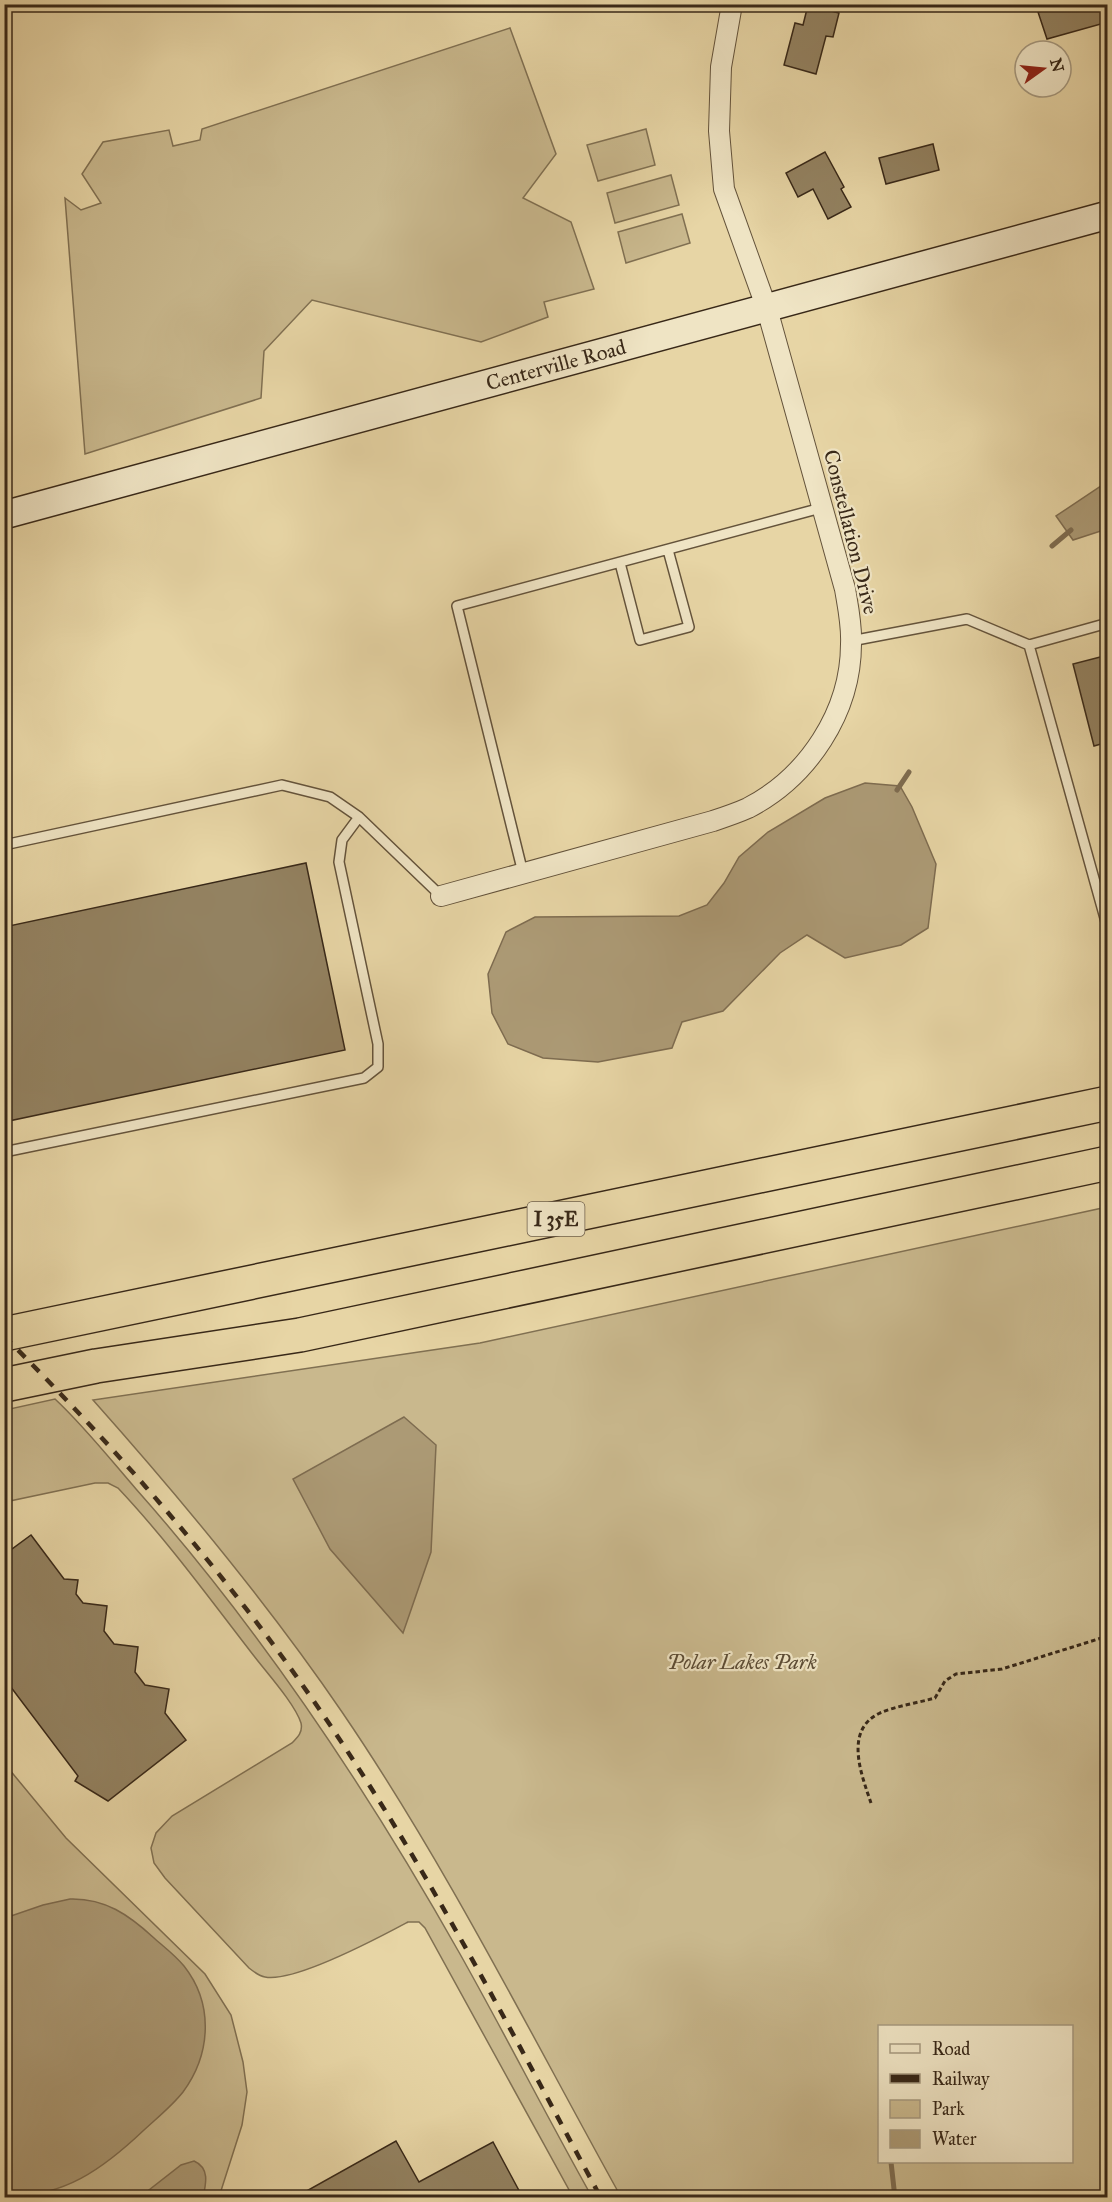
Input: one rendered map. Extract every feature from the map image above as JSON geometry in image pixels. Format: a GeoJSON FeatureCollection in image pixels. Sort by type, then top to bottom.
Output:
{"type":"FeatureCollection","features":[{"type":"Feature","properties":{"kind":"highway","name":"I 35E"},"geometry":{"type":"LineString","coordinates":[[4,1334],[1107,1103]]}},
{"type":"Feature","properties":{"kind":"highway"},"geometry":{"type":"LineString","coordinates":[[4,1385],[96,1366],[300,1335],[1107,1163]]}},
{"type":"Feature","properties":{"kind":"main road","name":"Centerville Road"},"geometry":{"type":"LineString","coordinates":[[4,515],[1107,215]]}},
{"type":"Feature","properties":{"kind":"street","name":"Constellation Drive"},"geometry":{"type":"LineString","coordinates":[[441,896],[713,821],[747,808],[772,793],[795,774],[814,752],[830,727],[842,699],[848,674],[851,641],[850,615],[845,589],[767,309],[724,189],[718,131],[721,67],[732,4]]}},
{"type":"Feature","properties":{"kind":"lane"},"geometry":{"type":"LineString","coordinates":[[523,873],[457,606],[821,508]]}},
{"type":"Feature","properties":{"kind":"lane"},"geometry":{"type":"LineString","coordinates":[[620,563],[640,640],[650,638],[689,627],[668,550]]}},
{"type":"Feature","properties":{"kind":"lane"},"geometry":{"type":"LineString","coordinates":[[851,641],[967,619],[1029,645],[1107,623]]}},
{"type":"Feature","properties":{"kind":"lane"},"geometry":{"type":"LineString","coordinates":[[1029,645],[1107,929]]}},
{"type":"Feature","properties":{"kind":"lane"},"geometry":{"type":"LineString","coordinates":[[4,845],[282,785],[330,797],[359,817],[441,896]]}},
{"type":"Feature","properties":{"kind":"lane"},"geometry":{"type":"LineString","coordinates":[[4,1152],[363,1078],[378,1067],[378,1044],[339,862],[342,840],[359,817]]}},
{"type":"Feature","properties":{"kind":"path"},"geometry":{"type":"LineString","coordinates":[[871,1803],[858,1762],[857,1746],[866,1724],[878,1714],[934,1698],[945,1681],[956,1674],[1002,1669],[1107,1636]]}},
{"type":"Feature","properties":{"kind":"green space"},"geometry":{"type":"Polygon","coordinates":[[[510,28],[556,154],[523,198],[571,222],[594,289],[544,302],[548,317],[481,342],[312,300],[264,351],[261,398],[85,454],[65,198],[81,210],[101,203],[82,174],[103,142],[169,130],[173,146],[200,140],[202,129],[510,28]]]}},
{"type":"Feature","properties":{"kind":"green space"},"geometry":{"type":"Polygon","coordinates":[[[646,129],[655,165],[598,181],[587,145],[646,129]]]}},
{"type":"Feature","properties":{"kind":"green space"},"geometry":{"type":"Polygon","coordinates":[[[671,175],[679,205],[615,223],[607,193],[671,175]]]}},
{"type":"Feature","properties":{"kind":"green space"},"geometry":{"type":"Polygon","coordinates":[[[682,214],[690,243],[626,263],[618,232],[682,214]]]}},
{"type":"Feature","properties":{"kind":"green space","name":"Polar Lakes Park"},"geometry":{"type":"Polygon","coordinates":[[[1107,1207],[1107,2197],[621,2197],[453,1890],[342,1712],[284,1631],[223,1552],[93,1400],[480,1343],[1107,1207]]]}},
{"type":"Feature","properties":{"kind":"green space"},"geometry":{"type":"Polygon","coordinates":[[[55,1399],[87,1431],[227,1598],[350,1772],[425,1892],[592,2197],[573,2197],[425,1928],[419,1922],[408,1922],[358,1948],[316,1966],[279,1977],[265,1977],[249,1968],[165,1878],[154,1863],[151,1848],[156,1833],[172,1816],[292,1743],[301,1732],[301,1723],[287,1698],[205,1592],[154,1528],[118,1488],[108,1483],[95,1483],[5,1502],[5,1410],[55,1399]]]}},
{"type":"Feature","properties":{"kind":"green space"},"geometry":{"type":"Polygon","coordinates":[[[4,1763],[66,1838],[205,1974],[231,2015],[243,2062],[247,2092],[242,2125],[219,2197],[5,2197],[4,1763]]]}},
{"type":"Feature","properties":{"kind":"water"},"geometry":{"type":"Polygon","coordinates":[[[1107,482],[1107,529],[1073,540],[1056,516],[1107,482]]]}},
{"type":"Feature","properties":{"kind":"water"},"geometry":{"type":"Polygon","coordinates":[[[865,783],[900,786],[912,807],[936,864],[928,928],[901,945],[845,958],[807,935],[780,953],[723,1011],[682,1022],[672,1048],[598,1062],[543,1058],[508,1044],[492,1013],[488,974],[506,932],[535,917],[679,916],[707,905],[724,883],[739,857],[768,832],[825,798],[865,783]]]}},
{"type":"Feature","properties":{"kind":"water"},"geometry":{"type":"Polygon","coordinates":[[[404,1417],[436,1445],[431,1552],[403,1633],[330,1549],[293,1479],[404,1417]]]}},
{"type":"Feature","properties":{"kind":"water"},"geometry":{"type":"Polygon","coordinates":[[[70,1899],[94,1901],[126,1915],[181,1962],[194,1981],[200,1996],[204,2013],[204,2045],[199,2062],[183,2092],[113,2157],[97,2169],[64,2186],[45,2192],[5,2196],[5,1918],[43,1905],[70,1899]]]}},
{"type":"Feature","properties":{"kind":"water"},"geometry":{"type":"Polygon","coordinates":[[[194,2161],[205,2172],[203,2197],[140,2197],[181,2165],[194,2161]]]}},
{"type":"Feature","properties":{"kind":"building"},"geometry":{"type":"Polygon","coordinates":[[[1065,4],[1094,4],[1094,8],[1105,6],[1108,22],[1047,39],[1038,12],[1065,4]]]}},
{"type":"Feature","properties":{"kind":"building"},"geometry":{"type":"Polygon","coordinates":[[[808,5],[839,13],[833,37],[826,36],[816,74],[784,65],[795,23],[803,25],[808,5]]]}},
{"type":"Feature","properties":{"kind":"building"},"geometry":{"type":"Polygon","coordinates":[[[933,144],[939,170],[886,184],[879,158],[933,144]]]}},
{"type":"Feature","properties":{"kind":"building"},"geometry":{"type":"Polygon","coordinates":[[[825,152],[844,187],[841,189],[851,207],[828,219],[813,189],[798,197],[786,173],[825,152]]]}},
{"type":"Feature","properties":{"kind":"building"},"geometry":{"type":"Polygon","coordinates":[[[1108,655],[1108,742],[1094,746],[1073,664],[1108,655]]]}},
{"type":"Feature","properties":{"kind":"building"},"geometry":{"type":"Polygon","coordinates":[[[306,863],[345,1050],[4,1122],[4,927],[306,863]]]}},
{"type":"Feature","properties":{"kind":"building"},"geometry":{"type":"Polygon","coordinates":[[[31,1535],[64,1579],[78,1580],[76,1594],[83,1603],[107,1606],[104,1631],[114,1644],[138,1647],[135,1672],[145,1685],[169,1689],[165,1713],[186,1740],[108,1801],[75,1781],[78,1776],[4,1678],[4,1555],[31,1535]]]}},
{"type":"Feature","properties":{"kind":"building"},"geometry":{"type":"Polygon","coordinates":[[[396,2141],[419,2182],[493,2142],[523,2198],[294,2198],[396,2141]]]}},
{"type":"Feature","properties":{"kind":"waterway"},"geometry":{"type":"LineString","coordinates":[[1052,546],[1071,530]]}},
{"type":"Feature","properties":{"kind":"waterway"},"geometry":{"type":"LineString","coordinates":[[897,790],[909,772]]}},
{"type":"Feature","properties":{"kind":"waterway"},"geometry":{"type":"LineString","coordinates":[[891,2163],[895,2198]]}},
{"type":"Feature","properties":{"kind":"railway"},"geometry":{"type":"LineString","coordinates":[[4,1336],[96,1431],[183,1530],[265,1634],[304,1688],[377,1798],[444,1910],[601,2198]]}}]}
